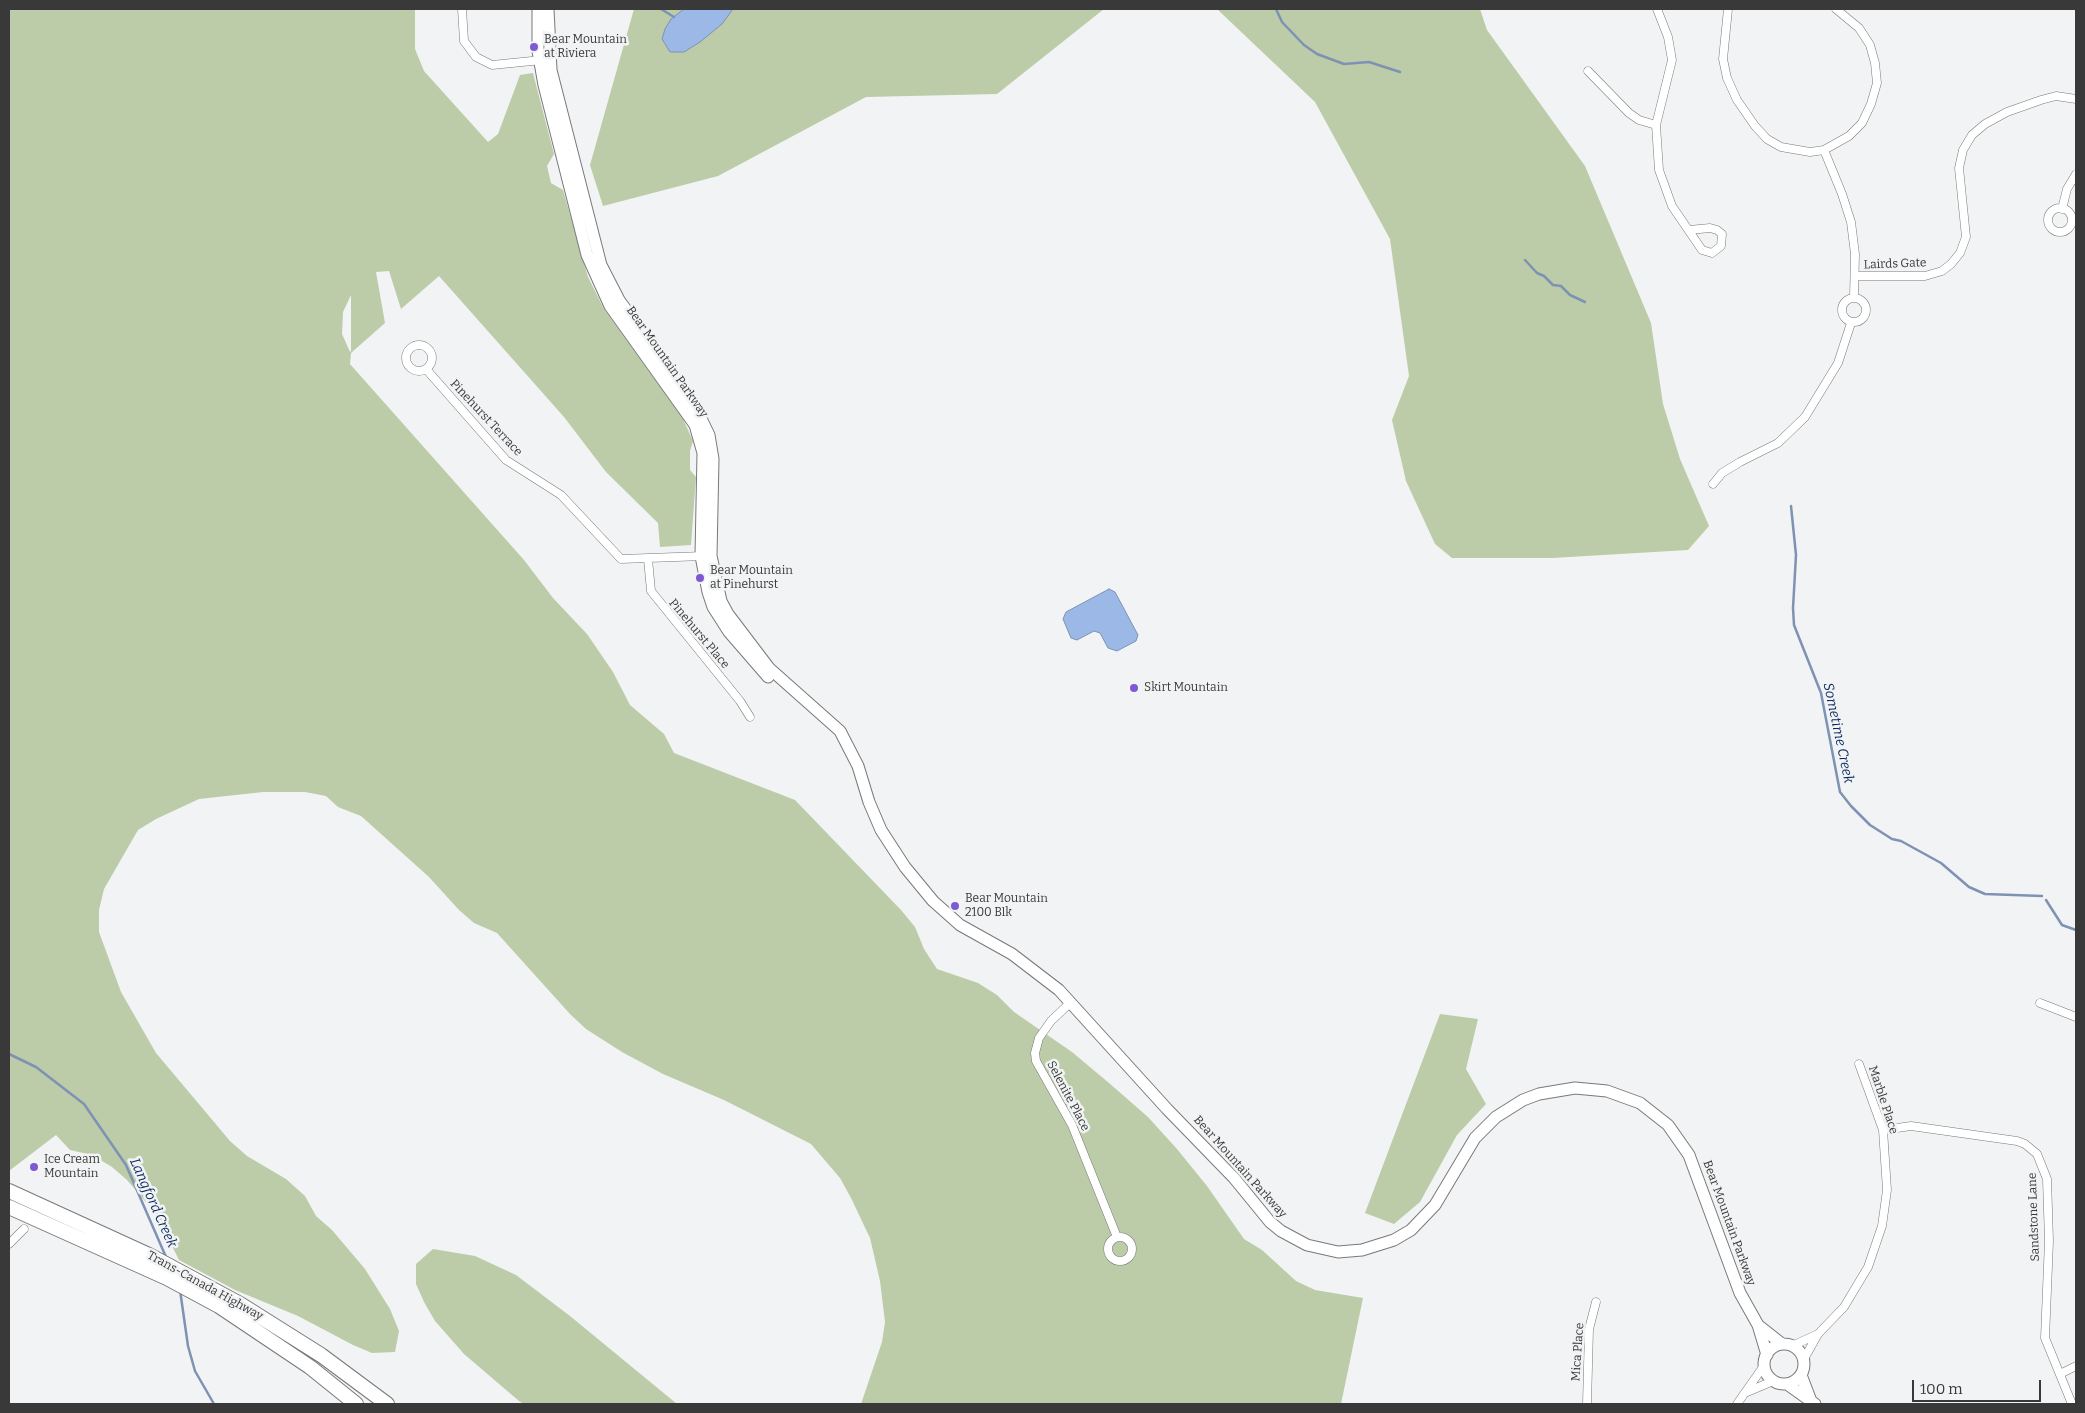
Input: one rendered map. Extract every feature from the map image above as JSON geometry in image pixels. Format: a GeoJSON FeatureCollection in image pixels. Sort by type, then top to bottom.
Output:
{"type":"FeatureCollection","features":[{"type":"Feature","properties":{"kind":"highway","name":"Trans-Canada Highway"},"geometry":{"type":"LineString","coordinates":[[9,1191],[149,1255],[240,1304],[321,1355],[387,1404]]}},
{"type":"Feature","properties":{"kind":"highway"},"geometry":{"type":"LineString","coordinates":[[9,1198],[119,1250],[167,1278]]}},
{"type":"Feature","properties":{"kind":"highway","name":"Trans-Canada Highway"},"geometry":{"type":"LineString","coordinates":[[9,1207],[167,1278],[265,1335],[310,1367],[356,1404]]}},
{"type":"Feature","properties":{"kind":"street"},"geometry":{"type":"LineString","coordinates":[[462,9],[464,41],[476,57],[492,65],[544,60]]}},
{"type":"Feature","properties":{"kind":"street","name":"Bear Mountain Parkway"},"geometry":{"type":"LineString","coordinates":[[538,9],[544,60],[570,190],[592,269],[610,306],[686,412],[700,438],[703,464],[705,582],[714,607],[739,645],[784,693],[848,746],[858,766],[882,830],[905,867],[933,900],[960,925],[1030,965],[1071,1002],[1167,1109],[1234,1178],[1270,1222],[1292,1238],[1323,1250],[1344,1252],[1362,1250],[1394,1240],[1410,1230],[1435,1206],[1468,1148],[1480,1132],[1496,1117],[1523,1100],[1540,1094],[1575,1088],[1607,1091],[1640,1103],[1668,1125],[1689,1155],[1740,1293],[1758,1325],[1766,1355]]}},
{"type":"Feature","properties":{"kind":"street","name":"Bear Mountain Parkway"},"geometry":{"type":"LineString","coordinates":[[544,60],[548,9]]}},
{"type":"Feature","properties":{"kind":"street"},"geometry":{"type":"LineString","coordinates":[[1657,9],[1668,37],[1672,60],[1656,125],[1657,151],[1664,189],[1672,206],[1688,230]]}},
{"type":"Feature","properties":{"kind":"street"},"geometry":{"type":"LineString","coordinates":[[1728,9],[1723,59],[1727,78],[1737,100],[1755,126],[1768,139],[1781,147],[1810,152],[1824,150],[1849,136],[1862,123],[1871,104],[1877,83],[1875,63],[1870,45],[1859,28],[1836,9]]}},
{"type":"Feature","properties":{"kind":"street"},"geometry":{"type":"LineString","coordinates":[[1588,71],[1629,113],[1639,120],[1656,125]]}},
{"type":"Feature","properties":{"kind":"street","name":"Lairds Gate"},"geometry":{"type":"LineString","coordinates":[[1856,276],[1925,276],[1942,270],[1951,264],[1960,252],[1966,237],[1959,168],[1963,150],[1972,135],[1985,124],[2007,112],[2056,96],[2076,98]]}},
{"type":"Feature","properties":{"kind":"street"},"geometry":{"type":"LineString","coordinates":[[1824,150],[1851,222],[1856,276],[1854,297]]}},
{"type":"Feature","properties":{"kind":"street"},"geometry":{"type":"LineString","coordinates":[[2062,209],[2067,189],[2076,174]]}},
{"type":"Feature","properties":{"kind":"street"},"geometry":{"type":"LineString","coordinates":[[1854,297],[1861,299],[1865,305],[1866,312],[1858,322],[1851,322],[1846,320],[1841,308],[1848,298],[1854,297]]}},
{"type":"Feature","properties":{"kind":"street"},"geometry":{"type":"LineString","coordinates":[[1713,484],[1731,467],[1786,437],[1805,416],[1838,363],[1851,322]]}},
{"type":"Feature","properties":{"kind":"street","name":"Pinehurst Terrace"},"geometry":{"type":"LineString","coordinates":[[426,369],[506,460],[561,495],[616,556],[628,560],[648,560],[706,556]]}},
{"type":"Feature","properties":{"kind":"street","name":"Pinehurst Place"},"geometry":{"type":"LineString","coordinates":[[648,560],[649,583],[654,596],[740,701],[750,717]]}},
{"type":"Feature","properties":{"kind":"street","name":"Selenite Place"},"geometry":{"type":"LineString","coordinates":[[1071,1002],[1051,1021],[1039,1038],[1035,1053],[1036,1061],[1070,1120],[1117,1237]]}},
{"type":"Feature","properties":{"kind":"street"},"geometry":{"type":"LineString","coordinates":[[2040,1003],[2076,1017]]}},
{"type":"Feature","properties":{"kind":"street","name":"Marble Place"},"geometry":{"type":"LineString","coordinates":[[1804,1359],[1818,1334],[1852,1295],[1868,1267],[1879,1238],[1887,1190],[1883,1130],[1859,1064]]}},
{"type":"Feature","properties":{"kind":"street","name":"Sandstone Lane"},"geometry":{"type":"LineString","coordinates":[[1883,1130],[1911,1126],[2017,1142],[2025,1144],[2037,1154],[2047,1179],[2049,1242],[2044,1332],[2072,1404]]}},
{"type":"Feature","properties":{"kind":"street"},"geometry":{"type":"LineString","coordinates":[[9,1244],[24,1230]]}},
{"type":"Feature","properties":{"kind":"street","name":"Mica Place"},"geometry":{"type":"LineString","coordinates":[[1586,1404],[1589,1329],[1596,1302]]}},
{"type":"Feature","properties":{"kind":"street","name":"Bear Mountain Parkway"},"geometry":{"type":"LineString","coordinates":[[1758,1325],[1787,1345]]}},
{"type":"Feature","properties":{"kind":"street","name":"Marble Place"},"geometry":{"type":"LineString","coordinates":[[1787,1345],[1818,1334]]}},
{"type":"Feature","properties":{"kind":"street"},"geometry":{"type":"LineString","coordinates":[[1737,1404],[1764,1366],[1766,1355],[1770,1350],[1787,1345],[1804,1359],[1801,1374],[1813,1403]]}},
{"type":"Feature","properties":{"kind":"street"},"geometry":{"type":"LineString","coordinates":[[1764,1366],[1766,1374],[1773,1381],[1787,1384],[1813,1403]]}},
{"type":"Feature","properties":{"kind":"street"},"geometry":{"type":"LineString","coordinates":[[2060,1374],[2076,1366]]}},
{"type":"Feature","properties":{"kind":"street"},"geometry":{"type":"LineString","coordinates":[[1787,1384],[1801,1374]]}},
{"type":"Feature","properties":{"kind":"street"},"geometry":{"type":"LineString","coordinates":[[1747,1392],[1773,1381]]}},
{"type":"Feature","properties":{"kind":"green space"},"geometry":{"type":"Polygon","coordinates":[[[9,9],[415,9],[415,49],[424,71],[488,142],[498,134],[520,75],[533,73],[554,154],[547,166],[551,183],[563,190],[588,277],[604,309],[683,419],[693,441],[690,451],[690,470],[696,477],[691,545],[660,547],[658,523],[606,472],[564,417],[439,276],[401,309],[389,271],[376,272],[385,323],[351,353],[350,364],[524,560],[553,598],[587,634],[613,672],[630,705],[664,734],[674,753],[795,800],[901,910],[915,927],[924,949],[937,969],[978,983],[997,995],[1014,1012],[1072,1052],[1148,1117],[1207,1186],[1244,1239],[1262,1250],[1296,1281],[1315,1290],[1363,1298],[1341,1404],[861,1404],[882,1342],[885,1322],[880,1281],[870,1238],[851,1198],[840,1178],[811,1144],[724,1100],[663,1074],[622,1052],[586,1029],[570,1014],[497,933],[474,923],[459,910],[429,877],[361,816],[338,807],[326,796],[305,792],[263,792],[199,799],[156,819],[138,830],[104,889],[99,910],[99,932],[121,992],[156,1053],[230,1141],[247,1156],[286,1179],[305,1196],[316,1216],[332,1230],[365,1269],[390,1309],[399,1331],[395,1352],[372,1353],[353,1345],[298,1316],[235,1290],[179,1260],[156,1214],[127,1180],[112,1167],[92,1155],[70,1150],[56,1135],[9,1171],[9,9]],[[351,295],[343,312],[342,334],[351,351],[351,295]]]}},
{"type":"Feature","properties":{"kind":"green space"},"geometry":{"type":"Polygon","coordinates":[[[634,9],[1104,9],[997,94],[866,97],[718,176],[603,206],[590,165],[634,9]]]}},
{"type":"Feature","properties":{"kind":"green space"},"geometry":{"type":"Polygon","coordinates":[[[1217,9],[1480,9],[1487,30],[1585,166],[1651,323],[1663,404],[1680,459],[1709,526],[1688,550],[1552,558],[1452,558],[1435,544],[1406,481],[1392,420],[1409,376],[1390,239],[1315,102],[1217,9]]]}},
{"type":"Feature","properties":{"kind":"green space"},"geometry":{"type":"Polygon","coordinates":[[[1440,1014],[1478,1019],[1466,1069],[1486,1104],[1457,1135],[1420,1202],[1394,1224],[1365,1213],[1440,1014]]]}},
{"type":"Feature","properties":{"kind":"green space"},"geometry":{"type":"Polygon","coordinates":[[[433,1249],[475,1256],[516,1275],[570,1316],[677,1404],[524,1404],[519,1401],[464,1354],[435,1321],[424,1302],[416,1284],[416,1264],[433,1249]]]}},
{"type":"Feature","properties":{"kind":"water"},"geometry":{"type":"Polygon","coordinates":[[[684,9],[733,9],[722,24],[700,42],[684,52],[670,52],[662,39],[665,29],[671,19],[684,9]]]}},
{"type":"Feature","properties":{"kind":"water"},"geometry":{"type":"Polygon","coordinates":[[[1109,589],[1115,592],[1138,635],[1136,641],[1117,651],[1108,648],[1100,633],[1094,631],[1077,640],[1071,638],[1063,619],[1066,612],[1109,589]]]}},
{"type":"Feature","properties":{"kind":"waterway"},"geometry":{"type":"LineString","coordinates":[[661,9],[674,17]]}},
{"type":"Feature","properties":{"kind":"waterway"},"geometry":{"type":"LineString","coordinates":[[1276,9],[1282,22],[1304,45],[1317,54],[1344,64],[1369,62],[1400,72]]}},
{"type":"Feature","properties":{"kind":"waterway"},"geometry":{"type":"LineString","coordinates":[[1525,260],[1537,273],[1544,276],[1553,285],[1561,286],[1570,295],[1585,302]]}},
{"type":"Feature","properties":{"kind":"waterway","name":"Sometime Creek"},"geometry":{"type":"LineString","coordinates":[[1791,506],[1796,555],[1794,625],[1821,693],[1840,792],[1870,825],[1892,839],[1901,841],[1941,863],[1969,887],[1985,894],[2042,896]]}},
{"type":"Feature","properties":{"kind":"waterway","name":"Sometime Creek"},"geometry":{"type":"LineString","coordinates":[[2046,900],[2062,925],[2076,930]]}},
{"type":"Feature","properties":{"kind":"waterway","name":"Langford Creek"},"geometry":{"type":"LineString","coordinates":[[9,1054],[36,1067],[84,1104],[126,1165],[166,1257]]}},
{"type":"Feature","properties":{"kind":"waterway","name":"Langford Creek"},"geometry":{"type":"LineString","coordinates":[[180,1290],[188,1346],[195,1371],[214,1404]]}},
{"type":"Feature","properties":{"kind":"place","name":"Bear Mountain at Riviera"},"geometry":{"type":"Point","coordinates":[534,47]}},
{"type":"Feature","properties":{"kind":"place","name":"Bear Mountain at Pinehurst"},"geometry":{"type":"Point","coordinates":[700,578]}},
{"type":"Feature","properties":{"kind":"place","name":"Skirt Mountain"},"geometry":{"type":"Point","coordinates":[1134,688]}},
{"type":"Feature","properties":{"kind":"place","name":"Bear Mountain 2100 Blk"},"geometry":{"type":"Point","coordinates":[955,906]}},
{"type":"Feature","properties":{"kind":"place","name":"Ice Cream Mountain"},"geometry":{"type":"Point","coordinates":[34,1167]}}]}
